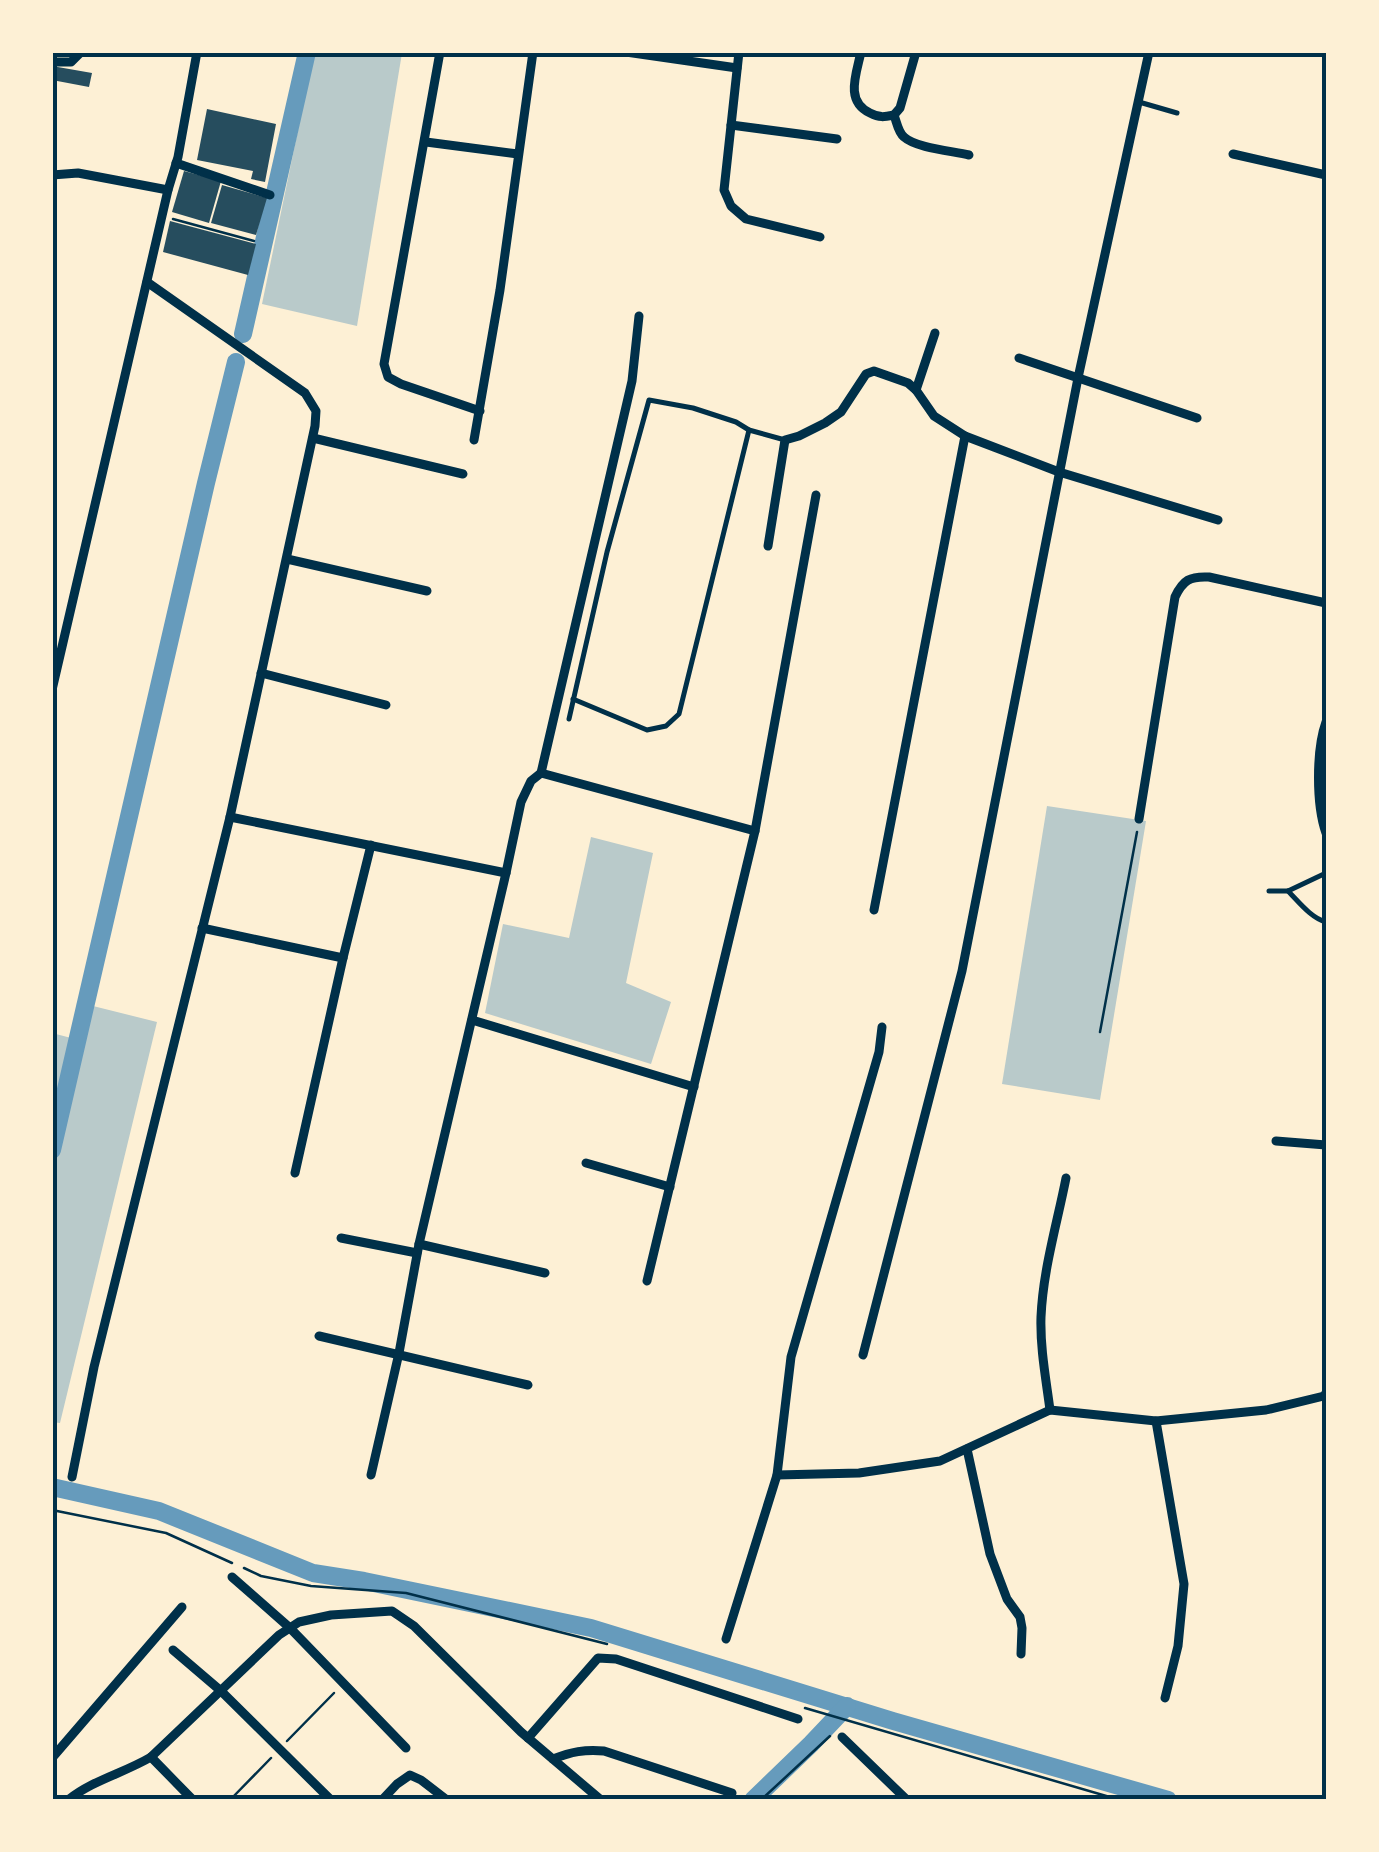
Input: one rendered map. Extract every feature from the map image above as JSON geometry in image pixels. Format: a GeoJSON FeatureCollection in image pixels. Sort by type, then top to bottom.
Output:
{"type":"FeatureCollection","features":[{"type":"Feature","properties":{"kind":"street"},"geometry":{"type":"LineString","coordinates":[[52,62],[71,62],[81,52]]}},
{"type":"Feature","properties":{"kind":"street"},"geometry":{"type":"LineString","coordinates":[[52,690],[176,163],[198,52]]}},
{"type":"Feature","properties":{"kind":"street"},"geometry":{"type":"LineString","coordinates":[[440,52],[384,364],[388,376],[401,384],[480,411]]}},
{"type":"Feature","properties":{"kind":"street"},"geometry":{"type":"LineString","coordinates":[[474,440],[500,290],[533,52]]}},
{"type":"Feature","properties":{"kind":"street"},"geometry":{"type":"LineString","coordinates":[[626,52],[738,68]]}},
{"type":"Feature","properties":{"kind":"street"},"geometry":{"type":"LineString","coordinates":[[740,52],[724,190],[732,206],[746,219],[820,238]]}},
{"type":"Feature","properties":{"kind":"street"},"geometry":{"type":"LineString","coordinates":[[861,52],[854,95],[859,108],[880,118],[894,115],[900,108],[916,52]]}},
{"type":"Feature","properties":{"kind":"street"},"geometry":{"type":"LineString","coordinates":[[862,1354],[962,971],[1078,378],[1149,52]]}},
{"type":"Feature","properties":{"kind":"street"},"geometry":{"type":"LineString","coordinates":[[894,115],[898,130],[906,139],[968,155]]}},
{"type":"Feature","properties":{"kind":"street"},"geometry":{"type":"LineString","coordinates":[[731,125],[836,139]]}},
{"type":"Feature","properties":{"kind":"street"},"geometry":{"type":"LineString","coordinates":[[426,142],[518,154]]}},
{"type":"Feature","properties":{"kind":"street"},"geometry":{"type":"LineString","coordinates":[[1233,154],[1326,174]]}},
{"type":"Feature","properties":{"kind":"street"},"geometry":{"type":"LineString","coordinates":[[176,163],[270,196]]}},
{"type":"Feature","properties":{"kind":"street"},"geometry":{"type":"LineString","coordinates":[[52,176],[78,173],[168,190]]}},
{"type":"Feature","properties":{"kind":"street"},"geometry":{"type":"LineString","coordinates":[[72,1477],[94,1367],[230,817],[316,411],[306,393],[147,282]]}},
{"type":"Feature","properties":{"kind":"street"},"geometry":{"type":"LineString","coordinates":[[371,1475],[418,1249],[524,791],[541,773],[632,380],[639,316]]}},
{"type":"Feature","properties":{"kind":"street"},"geometry":{"type":"LineString","coordinates":[[916,390],[935,333]]}},
{"type":"Feature","properties":{"kind":"street"},"geometry":{"type":"LineString","coordinates":[[1019,358],[1197,418]]}},
{"type":"Feature","properties":{"kind":"street"},"geometry":{"type":"LineString","coordinates":[[768,546],[785,440],[826,423],[841,412],[866,374],[874,371],[916,390],[934,416],[965,436],[1059,472],[1218,520]]}},
{"type":"Feature","properties":{"kind":"street"},"geometry":{"type":"LineString","coordinates":[[874,910],[965,436]]}},
{"type":"Feature","properties":{"kind":"street"},"geometry":{"type":"LineString","coordinates":[[313,438],[462,474]]}},
{"type":"Feature","properties":{"kind":"street"},"geometry":{"type":"LineString","coordinates":[[647,1280],[755,831],[816,495]]}},
{"type":"Feature","properties":{"kind":"street"},"geometry":{"type":"LineString","coordinates":[[287,559],[426,592]]}},
{"type":"Feature","properties":{"kind":"street"},"geometry":{"type":"LineString","coordinates":[[1139,819],[1175,597],[1181,584],[1193,576],[1209,577],[1326,603]]}},
{"type":"Feature","properties":{"kind":"street"},"geometry":{"type":"LineString","coordinates":[[262,674],[386,706]]}},
{"type":"Feature","properties":{"kind":"street"},"geometry":{"type":"LineString","coordinates":[[1326,722],[1320,781],[1321,819],[1326,833]]}},
{"type":"Feature","properties":{"kind":"street"},"geometry":{"type":"LineString","coordinates":[[541,773],[755,831]]}},
{"type":"Feature","properties":{"kind":"street"},"geometry":{"type":"LineString","coordinates":[[230,817],[506,874]]}},
{"type":"Feature","properties":{"kind":"street"},"geometry":{"type":"LineString","coordinates":[[295,1173],[371,845]]}},
{"type":"Feature","properties":{"kind":"street"},"geometry":{"type":"LineString","coordinates":[[202,928],[343,958]]}},
{"type":"Feature","properties":{"kind":"street"},"geometry":{"type":"LineString","coordinates":[[472,1020],[694,1088]]}},
{"type":"Feature","properties":{"kind":"street"},"geometry":{"type":"LineString","coordinates":[[726,1639],[777,1476],[791,1356],[879,1052],[882,1027]]}},
{"type":"Feature","properties":{"kind":"street"},"geometry":{"type":"LineString","coordinates":[[1276,1141],[1326,1145]]}},
{"type":"Feature","properties":{"kind":"street"},"geometry":{"type":"LineString","coordinates":[[586,1163],[670,1187]]}},
{"type":"Feature","properties":{"kind":"street"},"geometry":{"type":"LineString","coordinates":[[1050,1410],[1041,1316],[1066,1178]]}},
{"type":"Feature","properties":{"kind":"street"},"geometry":{"type":"LineString","coordinates":[[341,1238],[545,1272]]}},
{"type":"Feature","properties":{"kind":"street"},"geometry":{"type":"LineString","coordinates":[[319,1336],[528,1385]]}},
{"type":"Feature","properties":{"kind":"street"},"geometry":{"type":"LineString","coordinates":[[777,1476],[859,1473],[940,1461],[1050,1410],[1156,1421],[1266,1410],[1326,1395]]}},
{"type":"Feature","properties":{"kind":"street"},"geometry":{"type":"LineString","coordinates":[[1156,1421],[1184,1584],[1178,1646],[1164,1698]]}},
{"type":"Feature","properties":{"kind":"street"},"geometry":{"type":"LineString","coordinates":[[966,1449],[990,1554],[1007,1599],[1020,1616],[1021,1654]]}},
{"type":"Feature","properties":{"kind":"street"},"geometry":{"type":"LineString","coordinates":[[232,1578],[290,1628],[406,1748]]}},
{"type":"Feature","properties":{"kind":"street"},"geometry":{"type":"LineString","coordinates":[[52,1758],[182,1608]]}},
{"type":"Feature","properties":{"kind":"street"},"geometry":{"type":"LineString","coordinates":[[68,1800],[82,1788],[151,1758],[279,1635],[299,1622],[332,1614],[392,1611],[414,1626],[528,1738],[601,1800]]}},
{"type":"Feature","properties":{"kind":"street"},"geometry":{"type":"LineString","coordinates":[[173,1650],[331,1800]]}},
{"type":"Feature","properties":{"kind":"street"},"geometry":{"type":"LineString","coordinates":[[528,1738],[598,1658],[616,1659],[798,1719]]}},
{"type":"Feature","properties":{"kind":"street"},"geometry":{"type":"LineString","coordinates":[[837,1735],[907,1800]]}},
{"type":"Feature","properties":{"kind":"street"},"geometry":{"type":"LineString","coordinates":[[553,1759],[571,1752],[604,1751],[732,1793]]}},
{"type":"Feature","properties":{"kind":"street"},"geometry":{"type":"LineString","coordinates":[[151,1758],[193,1800]]}},
{"type":"Feature","properties":{"kind":"street"},"geometry":{"type":"LineString","coordinates":[[382,1800],[410,1776],[422,1780],[447,1800]]}},
{"type":"Feature","properties":{"kind":"lane"},"geometry":{"type":"LineString","coordinates":[[1139,102],[1177,113]]}},
{"type":"Feature","properties":{"kind":"lane"},"geometry":{"type":"LineString","coordinates":[[569,719],[607,552],[649,400],[693,408],[785,440]]}},
{"type":"Feature","properties":{"kind":"lane"},"geometry":{"type":"LineString","coordinates":[[573,700],[647,730],[666,726],[679,714],[750,430]]}},
{"type":"Feature","properties":{"kind":"lane"},"geometry":{"type":"LineString","coordinates":[[1268,890],[1288,890],[1326,873]]}},
{"type":"Feature","properties":{"kind":"lane"},"geometry":{"type":"LineString","coordinates":[[1288,890],[1310,913],[1326,922]]}},
{"type":"Feature","properties":{"kind":"path"},"geometry":{"type":"LineString","coordinates":[[162,216],[254,240]]}},
{"type":"Feature","properties":{"kind":"path"},"geometry":{"type":"LineString","coordinates":[[1100,1032],[1139,819]]}},
{"type":"Feature","properties":{"kind":"path"},"geometry":{"type":"LineString","coordinates":[[52,1510],[166,1533],[261,1576],[311,1586],[406,1593],[615,1647]]}},
{"type":"Feature","properties":{"kind":"path"},"geometry":{"type":"LineString","coordinates":[[803,1707],[1120,1800]]}},
{"type":"Feature","properties":{"kind":"path"},"geometry":{"type":"LineString","coordinates":[[761,1800],[837,1735]]}},
{"type":"Feature","properties":{"kind":"shaded area"},"geometry":{"type":"Polygon","coordinates":[[[314,53],[402,53],[357,326],[262,304],[314,53]]]}},
{"type":"Feature","properties":{"kind":"shaded area"},"geometry":{"type":"Polygon","coordinates":[[[1047,806],[1146,821],[1100,1100],[1002,1084],[1047,806]]]}},
{"type":"Feature","properties":{"kind":"shaded area"},"geometry":{"type":"Polygon","coordinates":[[[591,837],[653,853],[626,983],[671,1002],[651,1064],[485,1013],[503,924],[569,938],[591,837]]]}},
{"type":"Feature","properties":{"kind":"shaded area"},"geometry":{"type":"Polygon","coordinates":[[[77,1002],[157,1022],[60,1423],[52,1422],[52,1033],[75,1039],[77,1002]]]}},
{"type":"Feature","properties":{"kind":"building"},"geometry":{"type":"Polygon","coordinates":[[[52,66],[92,73],[89,87],[52,80],[52,66]]]}},
{"type":"Feature","properties":{"kind":"building"},"geometry":{"type":"Polygon","coordinates":[[[207,109],[276,124],[265,182],[251,179],[253,171],[197,160],[207,109]]]}},
{"type":"Feature","properties":{"kind":"building"},"geometry":{"type":"Polygon","coordinates":[[[184,171],[221,181],[209,223],[172,212],[184,171]]]}},
{"type":"Feature","properties":{"kind":"building"},"geometry":{"type":"Polygon","coordinates":[[[222,185],[267,198],[256,235],[211,223],[222,185]]]}},
{"type":"Feature","properties":{"kind":"building"},"geometry":{"type":"Polygon","coordinates":[[[170,221],[256,244],[248,275],[163,252],[170,221]]]}},
{"type":"Feature","properties":{"kind":"waterway"},"geometry":{"type":"LineString","coordinates":[[243,334],[307,52]]}},
{"type":"Feature","properties":{"kind":"waterway"},"geometry":{"type":"LineString","coordinates":[[52,1150],[236,362]]}},
{"type":"Feature","properties":{"kind":"waterway"},"geometry":{"type":"LineString","coordinates":[[52,1487],[159,1511],[313,1573],[591,1628],[1168,1800]]}},
{"type":"Feature","properties":{"kind":"waterway"},"geometry":{"type":"LineString","coordinates":[[753,1800],[847,1706]]}}]}
